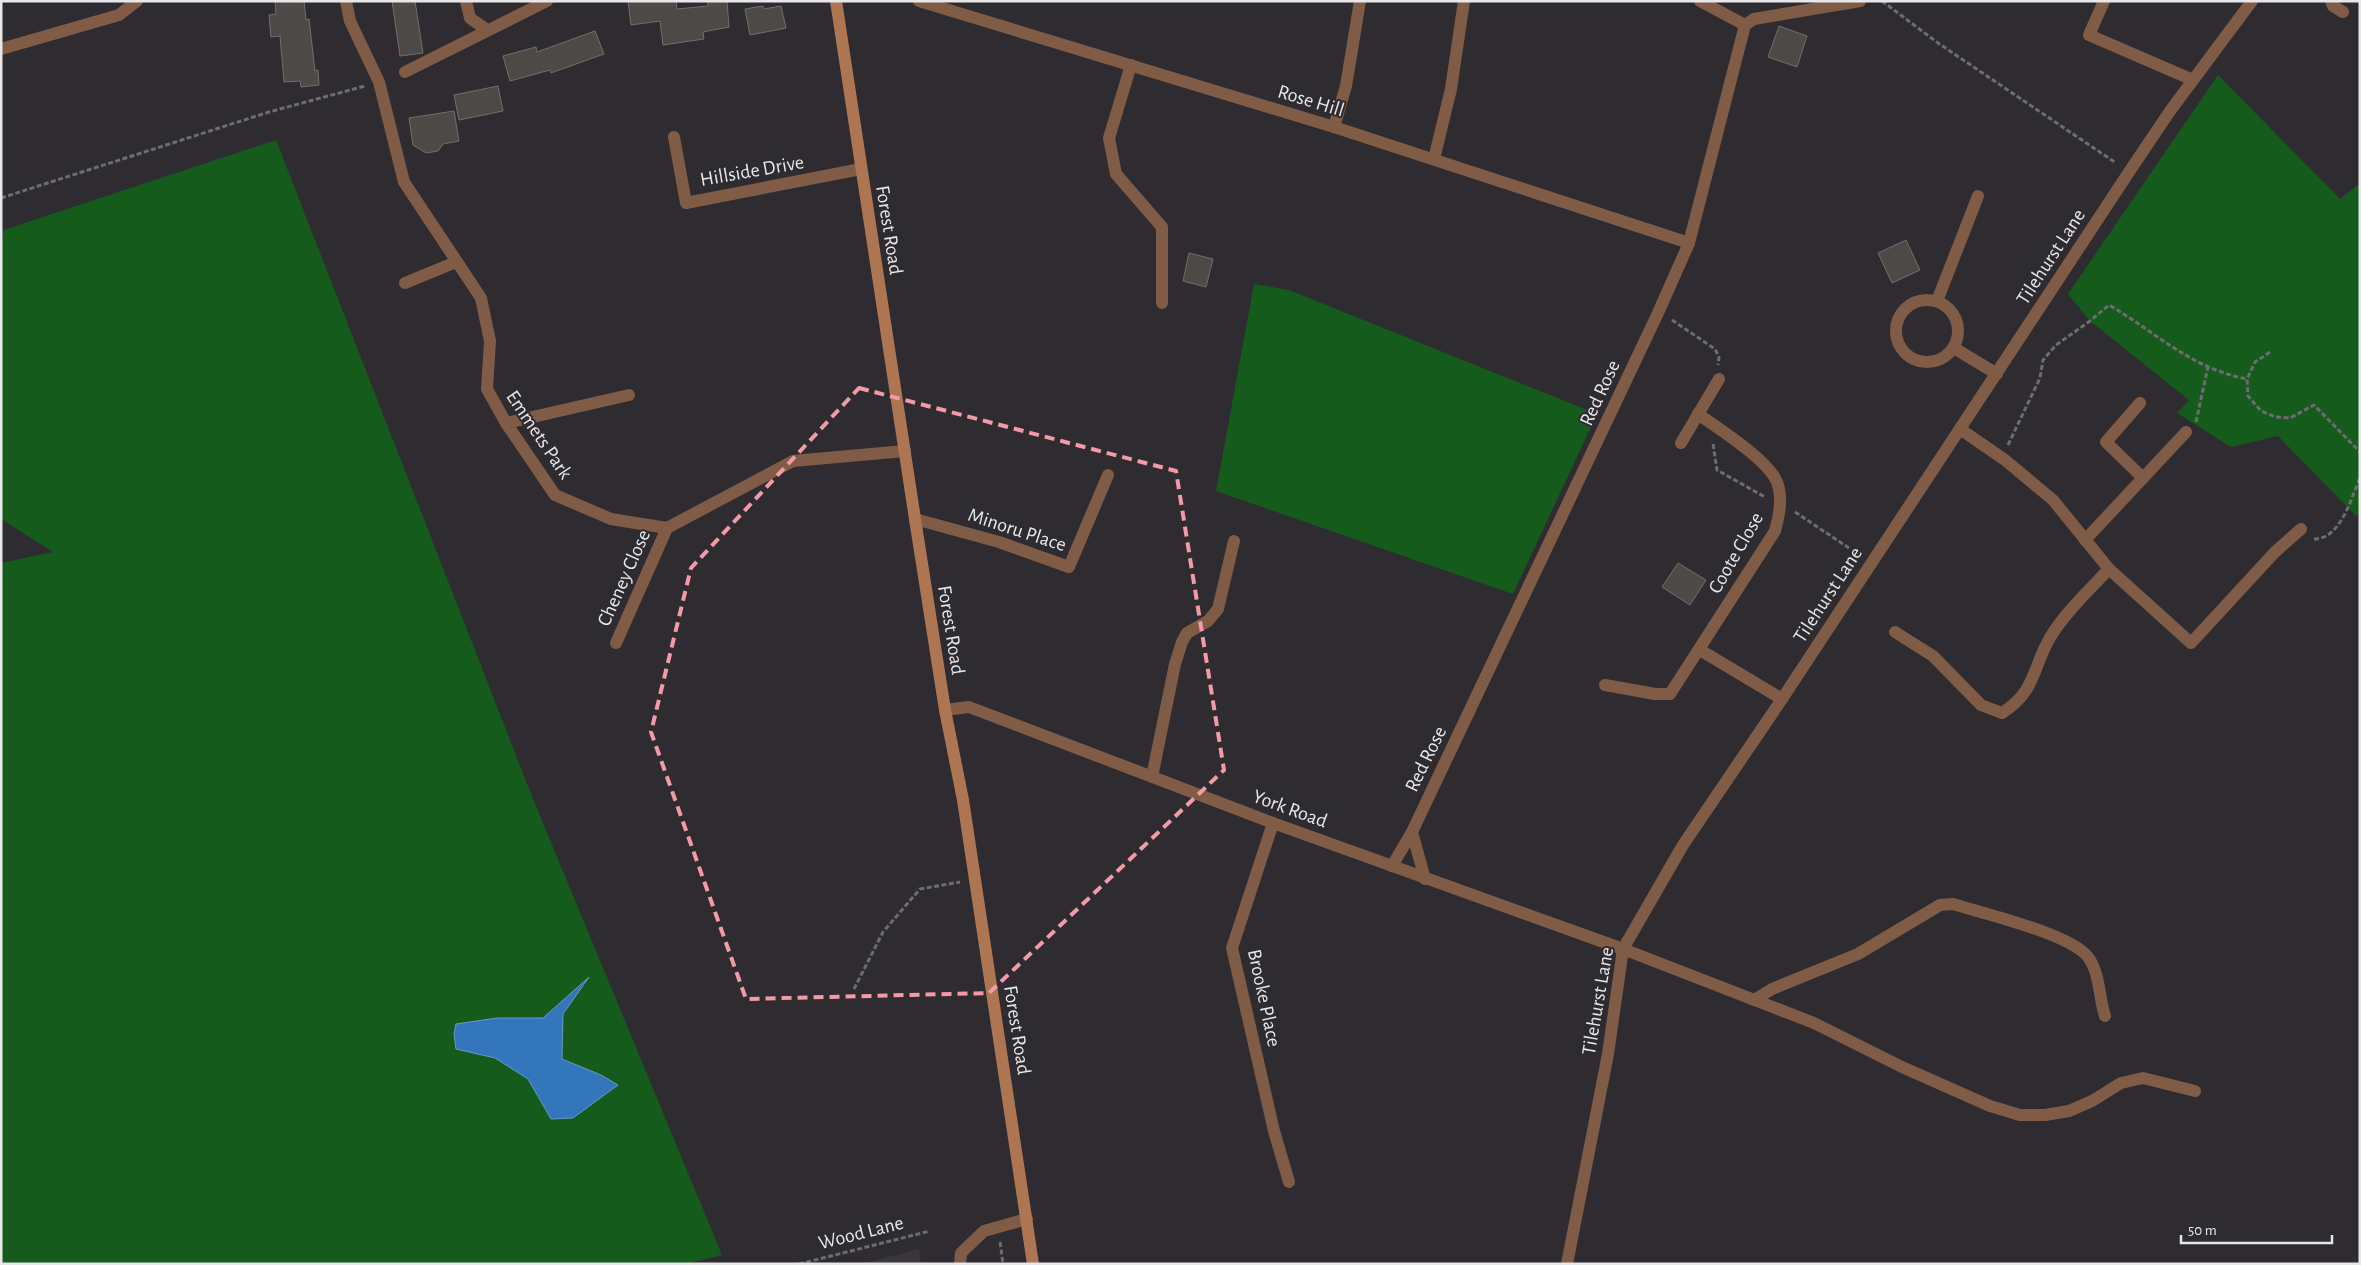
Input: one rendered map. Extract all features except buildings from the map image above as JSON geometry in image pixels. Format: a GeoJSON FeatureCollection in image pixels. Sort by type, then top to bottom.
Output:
{"type":"FeatureCollection","features":[{"type":"Feature","properties":{"kind":"main road","name":"Forest Road"},"geometry":{"type":"LineString","coordinates":[[836,1],[914,519],[963,800],[1033,1264]]}},
{"type":"Feature","properties":{"kind":"street"},"geometry":{"type":"LineString","coordinates":[[1,49],[120,15],[137,1]]}},
{"type":"Feature","properties":{"kind":"street","name":"Emmets Park"},"geometry":{"type":"LineString","coordinates":[[346,1],[350,21],[379,82],[404,182],[481,298],[490,341],[486,389],[506,423],[555,495],[611,519],[667,528]]}},
{"type":"Feature","properties":{"kind":"street"},"geometry":{"type":"LineString","coordinates":[[466,1],[470,18],[487,30]]}},
{"type":"Feature","properties":{"kind":"street"},"geometry":{"type":"LineString","coordinates":[[405,72],[547,1]]}},
{"type":"Feature","properties":{"kind":"street","name":"Rose Hill"},"geometry":{"type":"LineString","coordinates":[[919,1],[1334,127],[1689,242]]}},
{"type":"Feature","properties":{"kind":"street"},"geometry":{"type":"LineString","coordinates":[[1334,127],[1346,86],[1360,1]]}},
{"type":"Feature","properties":{"kind":"street"},"geometry":{"type":"LineString","coordinates":[[1434,159],[1451,88],[1464,1]]}},
{"type":"Feature","properties":{"kind":"street"},"geometry":{"type":"LineString","coordinates":[[1700,1],[1745,25],[1754,19],[1860,1]]}},
{"type":"Feature","properties":{"kind":"street"},"geometry":{"type":"LineString","coordinates":[[2104,1],[2088,34],[2193,80]]}},
{"type":"Feature","properties":{"kind":"street","name":"Tilehurst Lane"},"geometry":{"type":"LineString","coordinates":[[1567,1264],[1608,1054],[1623,949],[1683,845],[1782,699],[2129,172],[2193,80],[2252,1]]}},
{"type":"Feature","properties":{"kind":"street"},"geometry":{"type":"LineString","coordinates":[[2331,1],[2333,6],[2343,12]]}},
{"type":"Feature","properties":{"kind":"street","name":"Red Rose"},"geometry":{"type":"LineString","coordinates":[[1392,866],[1412,832],[1658,313],[1689,242],[1745,25]]}},
{"type":"Feature","properties":{"kind":"street"},"geometry":{"type":"LineString","coordinates":[[1132,65],[1109,138],[1116,174],[1162,227],[1162,303]]}},
{"type":"Feature","properties":{"kind":"street","name":"Hillside Drive"},"geometry":{"type":"LineString","coordinates":[[674,138],[686,202],[861,170]]}},
{"type":"Feature","properties":{"kind":"street"},"geometry":{"type":"LineString","coordinates":[[1937,301],[1978,196]]}},
{"type":"Feature","properties":{"kind":"street"},"geometry":{"type":"LineString","coordinates":[[405,283],[456,262]]}},
{"type":"Feature","properties":{"kind":"street"},"geometry":{"type":"LineString","coordinates":[[1926,300],[1937,301],[1945,306],[1957,320],[1959,330],[1954,348],[1947,356],[1938,361],[1927,363],[1916,361],[1907,356],[1900,348],[1896,337],[1899,316],[1906,308],[1916,302],[1926,300]]}},
{"type":"Feature","properties":{"kind":"street"},"geometry":{"type":"LineString","coordinates":[[1954,348],[1996,374]]}},
{"type":"Feature","properties":{"kind":"street"},"geometry":{"type":"LineString","coordinates":[[1681,443],[1719,379]]}},
{"type":"Feature","properties":{"kind":"street"},"geometry":{"type":"LineString","coordinates":[[506,423],[629,395]]}},
{"type":"Feature","properties":{"kind":"street"},"geometry":{"type":"LineString","coordinates":[[2140,403],[2106,442],[2143,478]]}},
{"type":"Feature","properties":{"kind":"street","name":"Coote Close"},"geometry":{"type":"LineString","coordinates":[[1605,684],[1654,694],[1670,694],[1775,531],[1780,512],[1776,481],[1754,454],[1698,414]]}},
{"type":"Feature","properties":{"kind":"street"},"geometry":{"type":"LineString","coordinates":[[1960,428],[2005,460],[2053,500],[2109,569],[2191,643],[2275,552],[2301,529]]}},
{"type":"Feature","properties":{"kind":"street"},"geometry":{"type":"LineString","coordinates":[[2085,540],[2186,432]]}},
{"type":"Feature","properties":{"kind":"street"},"geometry":{"type":"LineString","coordinates":[[667,528],[792,461],[905,451]]}},
{"type":"Feature","properties":{"kind":"street","name":"Minoru Place"},"geometry":{"type":"LineString","coordinates":[[914,519],[999,542],[1069,567],[1108,475]]}},
{"type":"Feature","properties":{"kind":"street","name":"Cheney Close"},"geometry":{"type":"LineString","coordinates":[[616,643],[667,528]]}},
{"type":"Feature","properties":{"kind":"street"},"geometry":{"type":"LineString","coordinates":[[1152,777],[1175,664],[1182,642],[1187,633],[1208,621],[1218,609],[1234,541]]}},
{"type":"Feature","properties":{"kind":"street"},"geometry":{"type":"LineString","coordinates":[[1895,632],[1933,656],[1981,705],[2002,713],[2011,707],[2030,688],[2050,636],[2109,569]]}},
{"type":"Feature","properties":{"kind":"street"},"geometry":{"type":"LineString","coordinates":[[1700,650],[1782,699]]}},
{"type":"Feature","properties":{"kind":"street","name":"York Road"},"geometry":{"type":"LineString","coordinates":[[946,710],[969,707],[1425,880],[1623,949],[1814,1023],[1902,1067],[1990,1106],[2020,1115],[2045,1115],[2069,1111],[2092,1101],[2121,1083],[2143,1078],[2196,1091]]}},
{"type":"Feature","properties":{"kind":"street","name":"Brooke Place"},"geometry":{"type":"LineString","coordinates":[[1273,823],[1232,948],[1274,1131],[1289,1182]]}},
{"type":"Feature","properties":{"kind":"street"},"geometry":{"type":"LineString","coordinates":[[1412,832],[1425,880]]}},
{"type":"Feature","properties":{"kind":"street"},"geometry":{"type":"LineString","coordinates":[[1754,1000],[1772,989],[1858,954],[1940,905],[1953,904],[2035,928],[2078,948],[2089,958],[2095,972],[2105,1016]]}},
{"type":"Feature","properties":{"kind":"street"},"geometry":{"type":"LineString","coordinates":[[960,1264],[961,1253],[984,1231],[1027,1219]]}},
{"type":"Feature","properties":{"kind":"path"},"geometry":{"type":"LineString","coordinates":[[1882,1],[1938,43],[2129,172]]}},
{"type":"Feature","properties":{"kind":"path"},"geometry":{"type":"LineString","coordinates":[[1,198],[269,112],[379,82]]}},
{"type":"Feature","properties":{"kind":"path"},"geometry":{"type":"LineString","coordinates":[[2005,460],[2008,445],[2040,378],[2043,360],[2056,345],[2090,322],[2109,305],[2185,356],[2229,375],[2247,379]]}},
{"type":"Feature","properties":{"kind":"path"},"geometry":{"type":"LineString","coordinates":[[1658,313],[1680,324],[1715,349],[1719,357],[1715,370],[1719,379]]}},
{"type":"Feature","properties":{"kind":"path"},"geometry":{"type":"LineString","coordinates":[[2270,352],[2255,362],[2247,379],[2248,396],[2261,411],[2276,417],[2290,418],[2314,405],[2360,452]]}},
{"type":"Feature","properties":{"kind":"path"},"geometry":{"type":"LineString","coordinates":[[2186,432],[2197,422],[2208,367]]}},
{"type":"Feature","properties":{"kind":"path"},"geometry":{"type":"LineString","coordinates":[[1712,439],[1717,470],[1770,500]]}},
{"type":"Feature","properties":{"kind":"path"},"geometry":{"type":"LineString","coordinates":[[2301,529],[2308,539],[2322,539],[2335,530],[2360,478]]}},
{"type":"Feature","properties":{"kind":"path"},"geometry":{"type":"LineString","coordinates":[[1795,512],[1849,548]]}},
{"type":"Feature","properties":{"kind":"path"},"geometry":{"type":"LineString","coordinates":[[854,989],[883,932],[920,889],[975,880]]}},
{"type":"Feature","properties":{"kind":"path"},"geometry":{"type":"LineString","coordinates":[[998,1228],[1003,1264]]}},
{"type":"Feature","properties":{"kind":"path","name":"Wood Lane"},"geometry":{"type":"LineString","coordinates":[[799,1264],[930,1231]]}},
{"type":"Feature","properties":{"kind":"highlighted area"},"geometry":{"type":"Polygon","coordinates":[[[859,388],[1176,471],[1224,770],[989,993],[746,999],[651,732],[691,568],[859,388]]]}},
{"type":"Feature","properties":{"kind":"shaded area"},"geometry":{"type":"Polygon","coordinates":[[[919,1249],[921,1264],[861,1264],[919,1249]]]}},
{"type":"Feature","properties":{"kind":"green space"},"geometry":{"type":"Polygon","coordinates":[[[2218,75],[2340,199],[2360,183],[2360,512],[2356,516],[2278,436],[2231,447],[2177,413],[2189,400],[2090,321],[2068,294],[2218,75]]]}},
{"type":"Feature","properties":{"kind":"green space"},"geometry":{"type":"Polygon","coordinates":[[[276,140],[533,799],[722,1255],[686,1264],[1,1264],[1,563],[53,552],[1,519],[1,247],[4,230],[276,140]]]}},
{"type":"Feature","properties":{"kind":"green space"},"geometry":{"type":"Polygon","coordinates":[[[1254,284],[1289,290],[1597,414],[1513,594],[1216,491],[1254,284]]]}},
{"type":"Feature","properties":{"kind":"water"},"geometry":{"type":"Polygon","coordinates":[[[589,977],[563,1014],[562,1059],[601,1075],[618,1085],[573,1118],[551,1119],[528,1079],[495,1058],[456,1049],[454,1034],[456,1024],[497,1018],[543,1018],[589,977]]]}}]}
